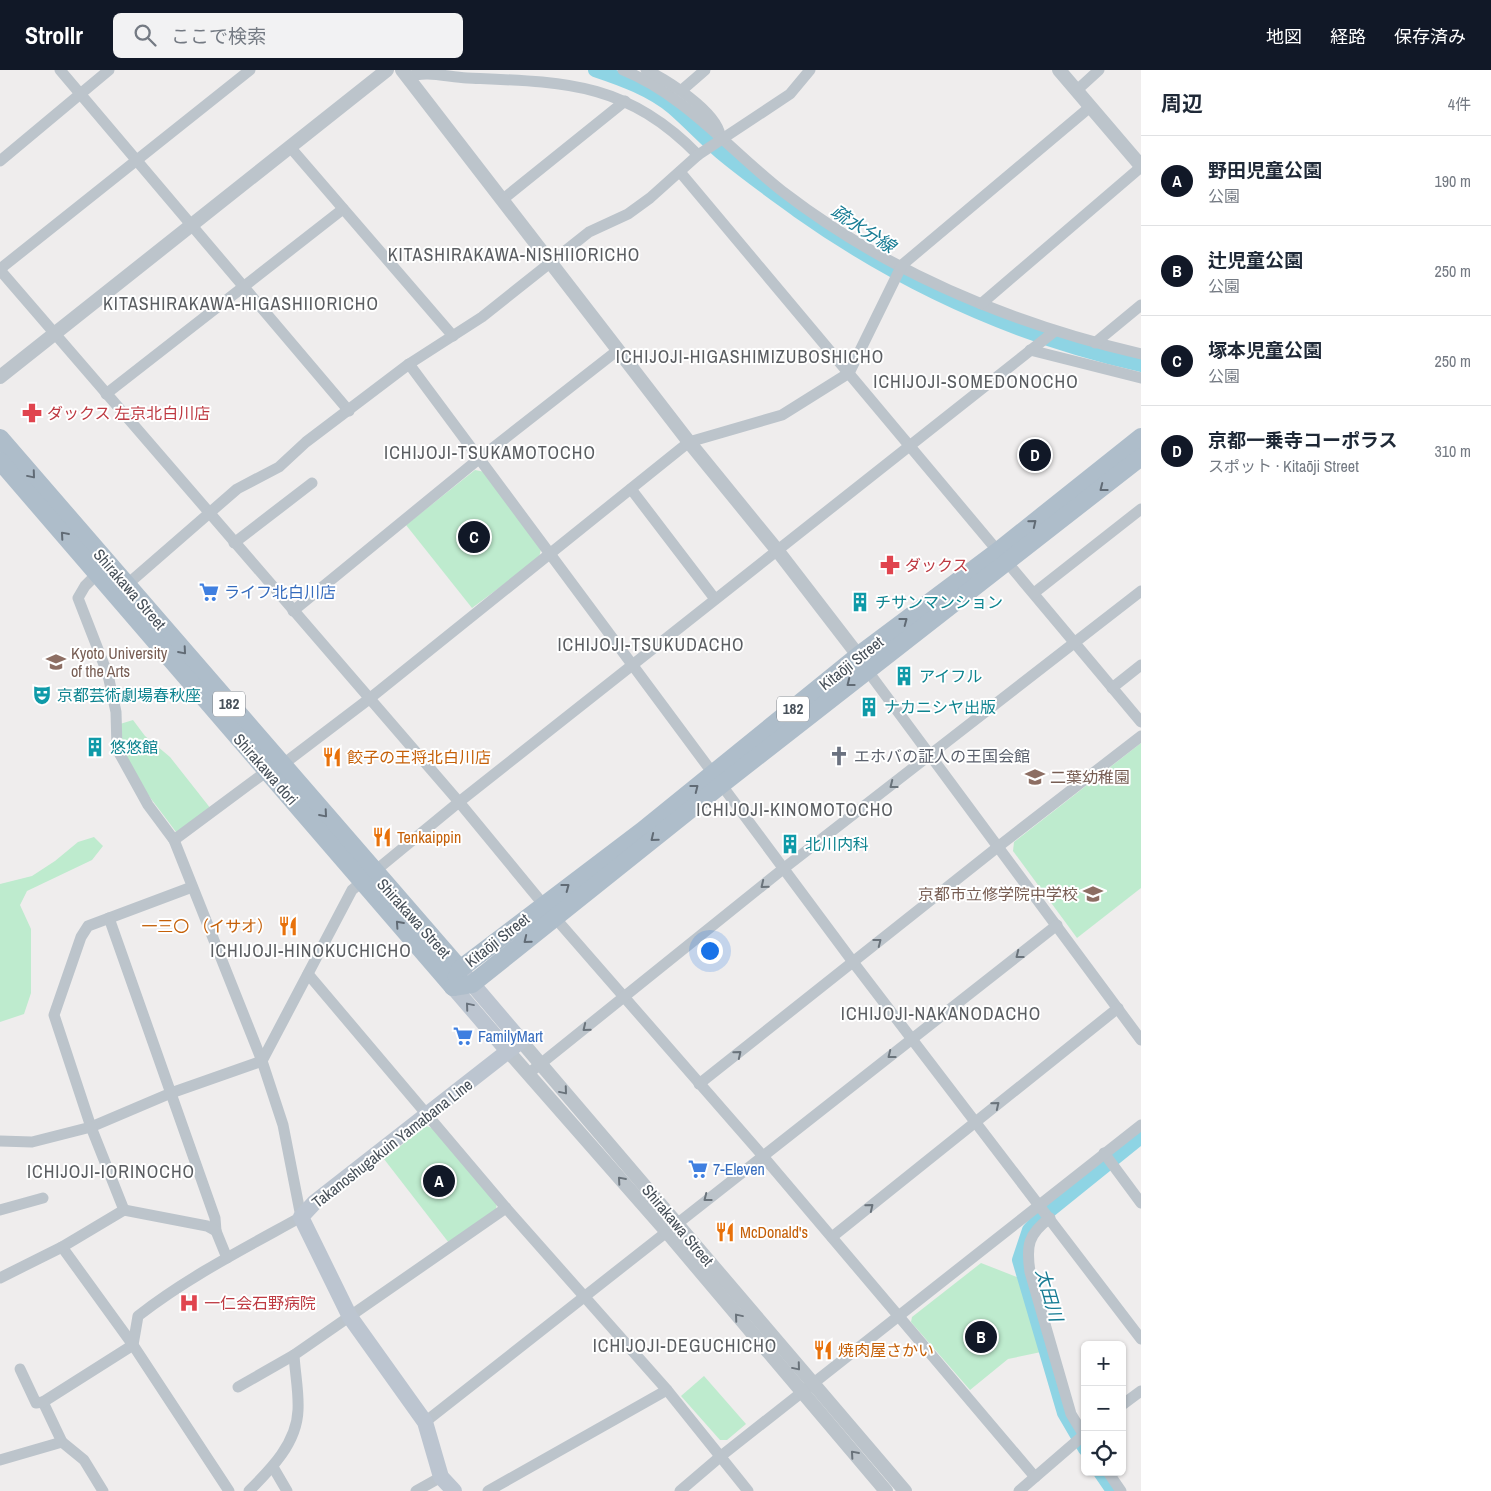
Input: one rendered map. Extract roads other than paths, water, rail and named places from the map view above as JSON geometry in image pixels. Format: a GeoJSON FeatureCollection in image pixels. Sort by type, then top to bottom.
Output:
{"type":"FeatureCollection","features":[{"type":"Feature","properties":{"kind":"main road","name":"Kitaōji Street"},"geometry":{"type":"LineString","coordinates":[[453,987],[472,984],[555,918],[717,779],[863,662],[1136,460],[1141,437]]}},
{"type":"Feature","properties":{"kind":"main road","name":"Shirakawa Street"},"geometry":{"type":"LineString","coordinates":[[0,438],[102,569]]}},
{"type":"Feature","properties":{"kind":"main road","name":"Shirakawa dori"},"geometry":{"type":"LineString","coordinates":[[0,461],[121,590],[275,768],[368,877],[453,987]]}},
{"type":"Feature","properties":{"kind":"main road","name":"Kitaōji Street"},"geometry":{"type":"LineString","coordinates":[[453,987],[460,969],[543,904],[717,779]]}},
{"type":"Feature","properties":{"kind":"main road","name":"Shirakawa Street"},"geometry":{"type":"LineString","coordinates":[[368,877],[460,969],[514,1046]]}},
{"type":"Feature","properties":{"kind":"main road","name":"Shirakawa Street"},"geometry":{"type":"LineString","coordinates":[[453,987],[514,1046]]}},
{"type":"Feature","properties":{"kind":"main road","name":"Takanoshugakuin Yamabana Line"},"geometry":{"type":"LineString","coordinates":[[454,1491],[441,1477],[425,1422],[350,1317],[300,1218],[315,1202],[514,1046]]}},
{"type":"Feature","properties":{"kind":"street"},"geometry":{"type":"LineString","coordinates":[[60,70],[349,411]]}},
{"type":"Feature","properties":{"kind":"street"},"geometry":{"type":"LineString","coordinates":[[0,161],[109,70]]}},
{"type":"Feature","properties":{"kind":"street"},"geometry":{"type":"LineString","coordinates":[[250,70],[0,270],[292,611],[459,802],[555,918],[762,1155],[898,1318],[1035,1477]]}},
{"type":"Feature","properties":{"kind":"street"},"geometry":{"type":"LineString","coordinates":[[623,70],[653,85],[717,141],[782,191],[900,270],[981,304],[1049,336],[1095,343],[1141,354]]}},
{"type":"Feature","properties":{"kind":"street"},"geometry":{"type":"LineString","coordinates":[[646,70],[682,90],[717,124],[717,141]]}},
{"type":"Feature","properties":{"kind":"street"},"geometry":{"type":"LineString","coordinates":[[682,90],[705,70]]}},
{"type":"Feature","properties":{"kind":"street"},"geometry":{"type":"LineString","coordinates":[[121,590],[237,490],[279,468],[306,442],[409,364],[453,336],[589,232],[628,214],[698,155],[790,94],[810,70]]}},
{"type":"Feature","properties":{"kind":"street"},"geometry":{"type":"LineString","coordinates":[[981,304],[1141,167],[1059,70]]}},
{"type":"Feature","properties":{"kind":"street"},"geometry":{"type":"LineString","coordinates":[[1076,91],[1099,70]]}},
{"type":"Feature","properties":{"kind":"street"},"geometry":{"type":"LineString","coordinates":[[0,377],[383,71]]}},
{"type":"Feature","properties":{"kind":"street"},"geometry":{"type":"LineString","coordinates":[[405,73],[420,72],[453,77],[555,83],[599,90],[625,101],[660,121],[698,155]]}},
{"type":"Feature","properties":{"kind":"street"},"geometry":{"type":"LineString","coordinates":[[405,73],[689,442],[777,550],[863,662],[1141,1040]]}},
{"type":"Feature","properties":{"kind":"street"},"geometry":{"type":"LineString","coordinates":[[502,200],[625,101]]}},
{"type":"Feature","properties":{"kind":"street"},"geometry":{"type":"LineString","coordinates":[[174,840],[369,699],[689,442],[782,415],[849,373],[900,270],[1090,108]]}},
{"type":"Feature","properties":{"kind":"street"},"geometry":{"type":"LineString","coordinates":[[290,147],[453,336]]}},
{"type":"Feature","properties":{"kind":"street"},"geometry":{"type":"LineString","coordinates":[[680,172],[1141,722]]}},
{"type":"Feature","properties":{"kind":"street"},"geometry":{"type":"LineString","coordinates":[[106,394],[343,209]]}},
{"type":"Feature","properties":{"kind":"street"},"geometry":{"type":"LineString","coordinates":[[1095,343],[1141,305]]}},
{"type":"Feature","properties":{"kind":"street"},"geometry":{"type":"LineString","coordinates":[[0,1140],[32,1142],[91,1127],[170,1093],[262,1061],[352,890],[459,802],[1049,336]]}},
{"type":"Feature","properties":{"kind":"street"},"geometry":{"type":"LineString","coordinates":[[292,611],[480,458],[618,350]]}},
{"type":"Feature","properties":{"kind":"street"},"geometry":{"type":"LineString","coordinates":[[1030,350],[1141,378]]}},
{"type":"Feature","properties":{"kind":"street"},"geometry":{"type":"LineString","coordinates":[[409,364],[852,962],[1046,1212],[1141,1339]]}},
{"type":"Feature","properties":{"kind":"street"},"geometry":{"type":"LineString","coordinates":[[234,543],[312,483]]}},
{"type":"Feature","properties":{"kind":"street"},"geometry":{"type":"LineString","coordinates":[[631,489],[715,600]]}},
{"type":"Feature","properties":{"kind":"street"},"geometry":{"type":"LineString","coordinates":[[1034,594],[1141,509]]}},
{"type":"Feature","properties":{"kind":"street"},"geometry":{"type":"LineString","coordinates":[[20,1370],[36,1403],[43,1402],[133,1345],[138,1316],[227,1258],[300,1218],[282,1125],[262,1061],[174,840],[148,805],[117,749],[116,712],[108,675],[78,598],[85,586],[102,569]]}},
{"type":"Feature","properties":{"kind":"street"},"geometry":{"type":"LineString","coordinates":[[528,1074],[783,869],[1141,591]]}},
{"type":"Feature","properties":{"kind":"street"},"geometry":{"type":"LineString","coordinates":[[1112,688],[1141,665]]}},
{"type":"Feature","properties":{"kind":"street"},"geometry":{"type":"LineString","coordinates":[[700,1084],[999,846],[1141,736]]}},
{"type":"Feature","properties":{"kind":"street"},"geometry":{"type":"LineString","coordinates":[[124,1210],[91,1127],[54,1015],[81,937],[88,926],[192,887]]}},
{"type":"Feature","properties":{"kind":"street"},"geometry":{"type":"LineString","coordinates":[[109,918],[215,1218],[216,1231],[227,1258]]}},
{"type":"Feature","properties":{"kind":"street"},"geometry":{"type":"LineString","coordinates":[[425,1422],[584,1294],[1057,925]]}},
{"type":"Feature","properties":{"kind":"street"},"geometry":{"type":"LineString","coordinates":[[308,974],[506,1208],[667,1390],[748,1491]]}},
{"type":"Feature","properties":{"kind":"street"},"geometry":{"type":"LineString","coordinates":[[832,1237],[1118,1008]]}},
{"type":"Feature","properties":{"kind":"street","name":"Shirakawa Street"},"geometry":{"type":"LineString","coordinates":[[514,1046],[541,1064],[671,1226],[807,1389],[886,1491]]}},
{"type":"Feature","properties":{"kind":"street","name":"Shirakawa Street"},"geometry":{"type":"LineString","coordinates":[[514,1046],[528,1074],[671,1226]]}},
{"type":"Feature","properties":{"kind":"street"},"geometry":{"type":"LineString","coordinates":[[680,1491],[721,1456],[898,1318],[1046,1212],[1109,1159],[1141,1125]]}},
{"type":"Feature","properties":{"kind":"street"},"geometry":{"type":"LineString","coordinates":[[1109,1159],[1141,1203]]}},
{"type":"Feature","properties":{"kind":"street"},"geometry":{"type":"LineString","coordinates":[[0,1210],[43,1198]]}},
{"type":"Feature","properties":{"kind":"street"},"geometry":{"type":"LineString","coordinates":[[238,1387],[294,1355],[506,1208]]}},
{"type":"Feature","properties":{"kind":"street"},"geometry":{"type":"LineString","coordinates":[[0,1278],[62,1248],[124,1210],[207,1226],[216,1231]]}},
{"type":"Feature","properties":{"kind":"street"},"geometry":{"type":"LineString","coordinates":[[1046,1212],[1036,1228],[1027,1252],[1030,1272],[1071,1414],[1081,1435]]}},
{"type":"Feature","properties":{"kind":"street"},"geometry":{"type":"LineString","coordinates":[[62,1248],[133,1345],[229,1491]]}},
{"type":"Feature","properties":{"kind":"street"},"geometry":{"type":"LineString","coordinates":[[249,1491],[272,1467],[293,1435],[298,1410],[294,1355]]}},
{"type":"Feature","properties":{"kind":"street","name":"Shirakawa Street"},"geometry":{"type":"LineString","coordinates":[[807,1389],[905,1491]]}},
{"type":"Feature","properties":{"kind":"street"},"geometry":{"type":"LineString","coordinates":[[488,1491],[667,1390]]}},
{"type":"Feature","properties":{"kind":"street"},"geometry":{"type":"LineString","coordinates":[[1126,1402],[1141,1391]]}},
{"type":"Feature","properties":{"kind":"street"},"geometry":{"type":"LineString","coordinates":[[43,1402],[62,1442],[84,1460],[103,1491]]}},
{"type":"Feature","properties":{"kind":"street"},"geometry":{"type":"LineString","coordinates":[[1019,1491],[1081,1438]]}},
{"type":"Feature","properties":{"kind":"street"},"geometry":{"type":"LineString","coordinates":[[0,1460],[62,1442]]}},
{"type":"Feature","properties":{"kind":"street"},"geometry":{"type":"LineString","coordinates":[[272,1467],[287,1491]]}},
{"type":"Feature","properties":{"kind":"street"},"geometry":{"type":"LineString","coordinates":[[1111,1476],[1121,1491]]}},
{"type":"Feature","properties":{"kind":"street"},"geometry":{"type":"LineString","coordinates":[[416,1491],[441,1477]]}},
{"type":"Feature","properties":{"kind":"waterway","name":"疏水分線"},"geometry":{"type":"LineString","coordinates":[[595,70],[636,86],[665,102],[729,160],[798,211],[878,262],[962,305],[1006,323],[1050,339],[1141,365]]}},
{"type":"Feature","properties":{"kind":"waterway","name":"太田川"},"geometry":{"type":"LineString","coordinates":[[1081,1442],[1064,1413],[1019,1260],[1029,1230],[1038,1220],[1141,1137]]}},
{"type":"Feature","properties":{"kind":"waterway","name":"太田川"},"geometry":{"type":"LineString","coordinates":[[1103,1476],[1113,1491]]}},
{"type":"Feature","properties":{"kind":"place","name":"ダックス 左京北白川店"},"geometry":{"type":"Point","coordinates":[32,413]}},
{"type":"Feature","properties":{"kind":"place","name":"京都一乗寺コーポラス"},"geometry":{"type":"Point","coordinates":[1035,455]}},
{"type":"Feature","properties":{"kind":"place","name":"塚本児童公園"},"geometry":{"type":"Point","coordinates":[474,537]}},
{"type":"Feature","properties":{"kind":"place","name":"ダックス"},"geometry":{"type":"Point","coordinates":[890,565]}},
{"type":"Feature","properties":{"kind":"place","name":"ライフ北白川店"},"geometry":{"type":"Point","coordinates":[209,592]}},
{"type":"Feature","properties":{"kind":"place","name":"チサンマンション"},"geometry":{"type":"Point","coordinates":[860,602]}},
{"type":"Feature","properties":{"kind":"place","name":"Kyoto University of the Arts"},"geometry":{"type":"Point","coordinates":[56,662]}},
{"type":"Feature","properties":{"kind":"place","name":"アイフル"},"geometry":{"type":"Point","coordinates":[904,676]}},
{"type":"Feature","properties":{"kind":"place","name":"京都芸術劇場春秋座"},"geometry":{"type":"Point","coordinates":[42,695]}},
{"type":"Feature","properties":{"kind":"place","name":"ナカニシヤ出版"},"geometry":{"type":"Point","coordinates":[869,707]}},
{"type":"Feature","properties":{"kind":"place","name":"悠悠館"},"geometry":{"type":"Point","coordinates":[95,747]}},
{"type":"Feature","properties":{"kind":"place","name":"エホバの証人の王国会館"},"geometry":{"type":"Point","coordinates":[839,756]}},
{"type":"Feature","properties":{"kind":"place","name":"餃子の王将北白川店"},"geometry":{"type":"Point","coordinates":[332,757]}},
{"type":"Feature","properties":{"kind":"place","name":"二葉幼稚園"},"geometry":{"type":"Point","coordinates":[1035,777]}},
{"type":"Feature","properties":{"kind":"place","name":"Tenkaippin"},"geometry":{"type":"Point","coordinates":[382,837]}},
{"type":"Feature","properties":{"kind":"place","name":"北川内科"},"geometry":{"type":"Point","coordinates":[790,844]}},
{"type":"Feature","properties":{"kind":"place","name":"京都市立修学院中学校"},"geometry":{"type":"Point","coordinates":[1093,894]}},
{"type":"Feature","properties":{"kind":"place","name":"一三〇 （イサオ）"},"geometry":{"type":"Point","coordinates":[288,926]}},
{"type":"Feature","properties":{"kind":"place","name":"FamilyMart"},"geometry":{"type":"Point","coordinates":[463,1036]}},
{"type":"Feature","properties":{"kind":"place","name":"7-Eleven"},"geometry":{"type":"Point","coordinates":[698,1169]}},
{"type":"Feature","properties":{"kind":"place","name":"野田児童公園"},"geometry":{"type":"Point","coordinates":[439,1181]}},
{"type":"Feature","properties":{"kind":"place","name":"McDonald's"},"geometry":{"type":"Point","coordinates":[725,1232]}},
{"type":"Feature","properties":{"kind":"place","name":"一仁会石野病院"},"geometry":{"type":"Point","coordinates":[189,1303]}},
{"type":"Feature","properties":{"kind":"place","name":"辻児童公園"},"geometry":{"type":"Point","coordinates":[981,1337]}},
{"type":"Feature","properties":{"kind":"place","name":"焼肉屋さかい"},"geometry":{"type":"Point","coordinates":[823,1350]}},
{"type":"Feature","properties":{"kind":"district","name":"KITASHIRAKAWA-NISHIIORICHO"},"geometry":{"type":"Point","coordinates":[514,255]}},
{"type":"Feature","properties":{"kind":"district","name":"KITASHIRAKAWA-HIGASHIIORICHO"},"geometry":{"type":"Point","coordinates":[241,304]}},
{"type":"Feature","properties":{"kind":"district","name":"ICHIJOJI-HIGASHIMIZUBOSHICHO"},"geometry":{"type":"Point","coordinates":[750,357]}},
{"type":"Feature","properties":{"kind":"district","name":"ICHIJOJI-SOMEDONOCHO"},"geometry":{"type":"Point","coordinates":[976,382]}},
{"type":"Feature","properties":{"kind":"district","name":"ICHIJOJI-TSUKAMOTOCHO"},"geometry":{"type":"Point","coordinates":[490,453]}},
{"type":"Feature","properties":{"kind":"district","name":"ICHIJOJI-TSUKUDACHO"},"geometry":{"type":"Point","coordinates":[651,645]}},
{"type":"Feature","properties":{"kind":"district","name":"ICHIJOJI-KINOMOTOCHO"},"geometry":{"type":"Point","coordinates":[795,810]}},
{"type":"Feature","properties":{"kind":"district","name":"ICHIJOJI-HINOKUCHICHO"},"geometry":{"type":"Point","coordinates":[311,951]}},
{"type":"Feature","properties":{"kind":"district","name":"ICHIJOJI-NAKANODACHO"},"geometry":{"type":"Point","coordinates":[941,1014]}},
{"type":"Feature","properties":{"kind":"district","name":"ICHIJOJI-IORINOCHO"},"geometry":{"type":"Point","coordinates":[111,1172]}},
{"type":"Feature","properties":{"kind":"district","name":"ICHIJOJI-DEGUCHICHO"},"geometry":{"type":"Point","coordinates":[685,1346]}}]}
